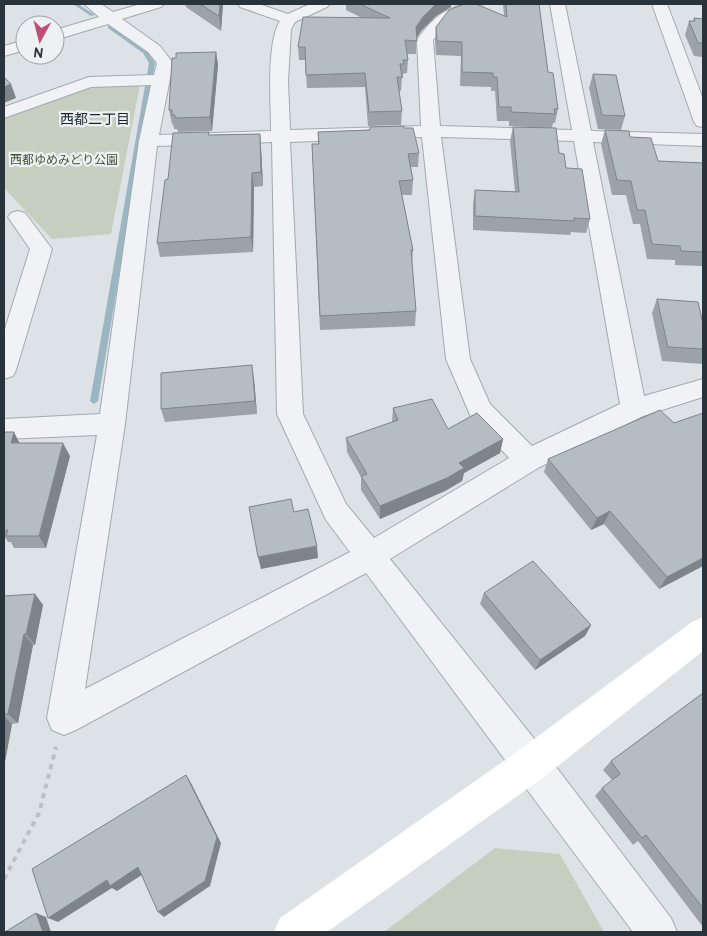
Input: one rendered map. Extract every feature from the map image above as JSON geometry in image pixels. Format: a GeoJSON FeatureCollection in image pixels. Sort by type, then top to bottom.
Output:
{"type":"FeatureCollection","features":[{"type":"Feature","properties":{"kind":"street"},"geometry":{"type":"LineString","coordinates":[[64,718],[112,424],[148,141],[152,80],[165,64],[154,48],[91,4]]}},
{"type":"Feature","properties":{"kind":"street"},"geometry":{"type":"LineString","coordinates":[[65,32],[156,4]]}},
{"type":"Feature","properties":{"kind":"street"},"geometry":{"type":"LineString","coordinates":[[245,4],[289,19]]}},
{"type":"Feature","properties":{"kind":"street"},"geometry":{"type":"LineString","coordinates":[[322,4],[289,19],[283,29],[279,82],[290,414],[336,512],[531,764],[657,932]]}},
{"type":"Feature","properties":{"kind":"street"},"geometry":{"type":"LineString","coordinates":[[474,4],[442,19],[425,40],[430,131],[458,359],[480,410],[528,460]]}},
{"type":"Feature","properties":{"kind":"street"},"geometry":{"type":"LineString","coordinates":[[558,4],[581,136],[634,409]]}},
{"type":"Feature","properties":{"kind":"street"},"geometry":{"type":"LineString","coordinates":[[659,4],[703,122]]}},
{"type":"Feature","properties":{"kind":"street"},"geometry":{"type":"LineString","coordinates":[[4,113],[89,82],[152,80]]}},
{"type":"Feature","properties":{"kind":"street"},"geometry":{"type":"LineString","coordinates":[[148,141],[430,131],[703,140]]}},
{"type":"Feature","properties":{"kind":"street"},"geometry":{"type":"LineString","coordinates":[[4,370],[41,249],[8,214]]}},
{"type":"Feature","properties":{"kind":"street"},"geometry":{"type":"LineString","coordinates":[[64,718],[370,556],[528,460],[634,409],[703,388]]}},
{"type":"Feature","properties":{"kind":"street"},"geometry":{"type":"LineString","coordinates":[[4,428],[112,424]]}},
{"type":"Feature","properties":{"kind":"street"},"geometry":{"type":"LineString","coordinates":[[294,932],[531,764],[703,632]]}},
{"type":"Feature","properties":{"kind":"path"},"geometry":{"type":"LineString","coordinates":[[4,879],[39,813],[64,718]]}},
{"type":"Feature","properties":{"kind":"green space","name":"西都ゆめみどり公園"},"geometry":{"type":"Polygon","coordinates":[[[140,85],[111,234],[52,239],[4,188],[4,117],[93,86],[140,85]]]}},
{"type":"Feature","properties":{"kind":"green space"},"geometry":{"type":"Polygon","coordinates":[[[495,848],[560,854],[604,932],[384,932],[495,848]]]}},
{"type":"Feature","properties":{"kind":"building"},"geometry":{"type":"Polygon","coordinates":[[[200,4],[220,4],[219,16],[200,4]]]}},
{"type":"Feature","properties":{"kind":"building"},"geometry":{"type":"Polygon","coordinates":[[[360,4],[436,4],[416,27],[417,41],[405,40],[408,60],[403,60],[404,64],[400,64],[402,77],[397,77],[402,111],[369,112],[365,73],[306,75],[305,47],[298,47],[303,17],[390,18],[360,4]]]}},
{"type":"Feature","properties":{"kind":"building"},"geometry":{"type":"Polygon","coordinates":[[[464,4],[476,4],[507,17],[506,4],[539,4],[548,72],[553,73],[558,109],[554,109],[555,114],[511,112],[511,107],[499,107],[497,77],[493,77],[493,73],[462,72],[462,42],[437,41],[436,27],[449,10],[464,4]]]}},
{"type":"Feature","properties":{"kind":"building"},"geometry":{"type":"Polygon","coordinates":[[[694,18],[703,19],[703,43],[698,43],[689,21],[695,21],[694,18]]]}},
{"type":"Feature","properties":{"kind":"building"},"geometry":{"type":"Polygon","coordinates":[[[216,52],[210,117],[175,118],[175,115],[172,115],[172,110],[169,110],[172,58],[176,58],[176,53],[216,52]]]}},
{"type":"Feature","properties":{"kind":"building"},"geometry":{"type":"Polygon","coordinates":[[[593,74],[616,75],[625,116],[602,115],[593,74]]]}},
{"type":"Feature","properties":{"kind":"building"},"geometry":{"type":"Polygon","coordinates":[[[4,77],[11,84],[4,87],[4,77]]]}},
{"type":"Feature","properties":{"kind":"building"},"geometry":{"type":"Polygon","coordinates":[[[404,126],[404,128],[413,128],[419,153],[408,154],[413,180],[399,181],[413,250],[411,250],[416,311],[320,316],[312,144],[319,144],[318,132],[370,130],[370,127],[404,126]]]}},
{"type":"Feature","properties":{"kind":"building"},"geometry":{"type":"Polygon","coordinates":[[[513,127],[556,128],[559,153],[564,154],[566,168],[582,169],[590,219],[574,218],[574,221],[475,216],[475,190],[519,192],[513,127]]]}},
{"type":"Feature","properties":{"kind":"building"},"geometry":{"type":"Polygon","coordinates":[[[605,130],[629,131],[630,137],[651,138],[658,161],[703,163],[703,252],[681,251],[680,246],[652,244],[645,210],[637,210],[631,181],[617,180],[605,130]]]}},
{"type":"Feature","properties":{"kind":"building"},"geometry":{"type":"Polygon","coordinates":[[[209,132],[208,135],[260,134],[261,172],[252,173],[251,237],[157,243],[165,180],[168,179],[173,133],[209,132]]]}},
{"type":"Feature","properties":{"kind":"building"},"geometry":{"type":"Polygon","coordinates":[[[657,299],[698,302],[703,324],[703,349],[668,347],[657,299]]]}},
{"type":"Feature","properties":{"kind":"building"},"geometry":{"type":"Polygon","coordinates":[[[252,365],[255,401],[161,409],[161,373],[252,365]]]}},
{"type":"Feature","properties":{"kind":"building"},"geometry":{"type":"Polygon","coordinates":[[[432,399],[448,429],[477,413],[503,439],[459,463],[464,468],[447,478],[380,506],[361,476],[367,474],[346,438],[398,420],[393,408],[432,399]]]}},
{"type":"Feature","properties":{"kind":"building"},"geometry":{"type":"Polygon","coordinates":[[[660,410],[674,423],[703,413],[703,558],[667,577],[610,511],[597,518],[548,459],[660,410]]]}},
{"type":"Feature","properties":{"kind":"building"},"geometry":{"type":"Polygon","coordinates":[[[4,432],[14,432],[11,443],[63,443],[39,536],[6,536],[8,530],[4,530],[4,432]]]}},
{"type":"Feature","properties":{"kind":"building"},"geometry":{"type":"Polygon","coordinates":[[[291,499],[294,512],[308,509],[317,546],[258,557],[249,507],[291,499]]]}},
{"type":"Feature","properties":{"kind":"building"},"geometry":{"type":"Polygon","coordinates":[[[533,561],[591,625],[540,660],[484,593],[533,561]]]}},
{"type":"Feature","properties":{"kind":"building"},"geometry":{"type":"Polygon","coordinates":[[[35,594],[26,634],[24,634],[8,714],[4,714],[4,596],[35,594]]]}},
{"type":"Feature","properties":{"kind":"building"},"geometry":{"type":"Polygon","coordinates":[[[703,693],[703,908],[646,835],[642,838],[602,788],[620,774],[611,761],[703,693]]]}},
{"type":"Feature","properties":{"kind":"building"},"geometry":{"type":"Polygon","coordinates":[[[186,775],[217,837],[205,881],[158,912],[138,867],[110,886],[107,880],[48,918],[32,869],[186,775]]]}},
{"type":"Feature","properties":{"kind":"building"},"geometry":{"type":"Polygon","coordinates":[[[36,913],[43,932],[5,932],[36,913]]]}},
{"type":"Feature","properties":{"kind":"waterway"},"geometry":{"type":"LineString","coordinates":[[75,4],[93,15]]}},
{"type":"Feature","properties":{"kind":"waterway"},"geometry":{"type":"LineString","coordinates":[[94,401],[152,63],[145,52],[110,27]]}},
{"type":"Feature","properties":{"kind":"district","name":"西都二丁目"},"geometry":{"type":"Point","coordinates":[95,119]}}]}
